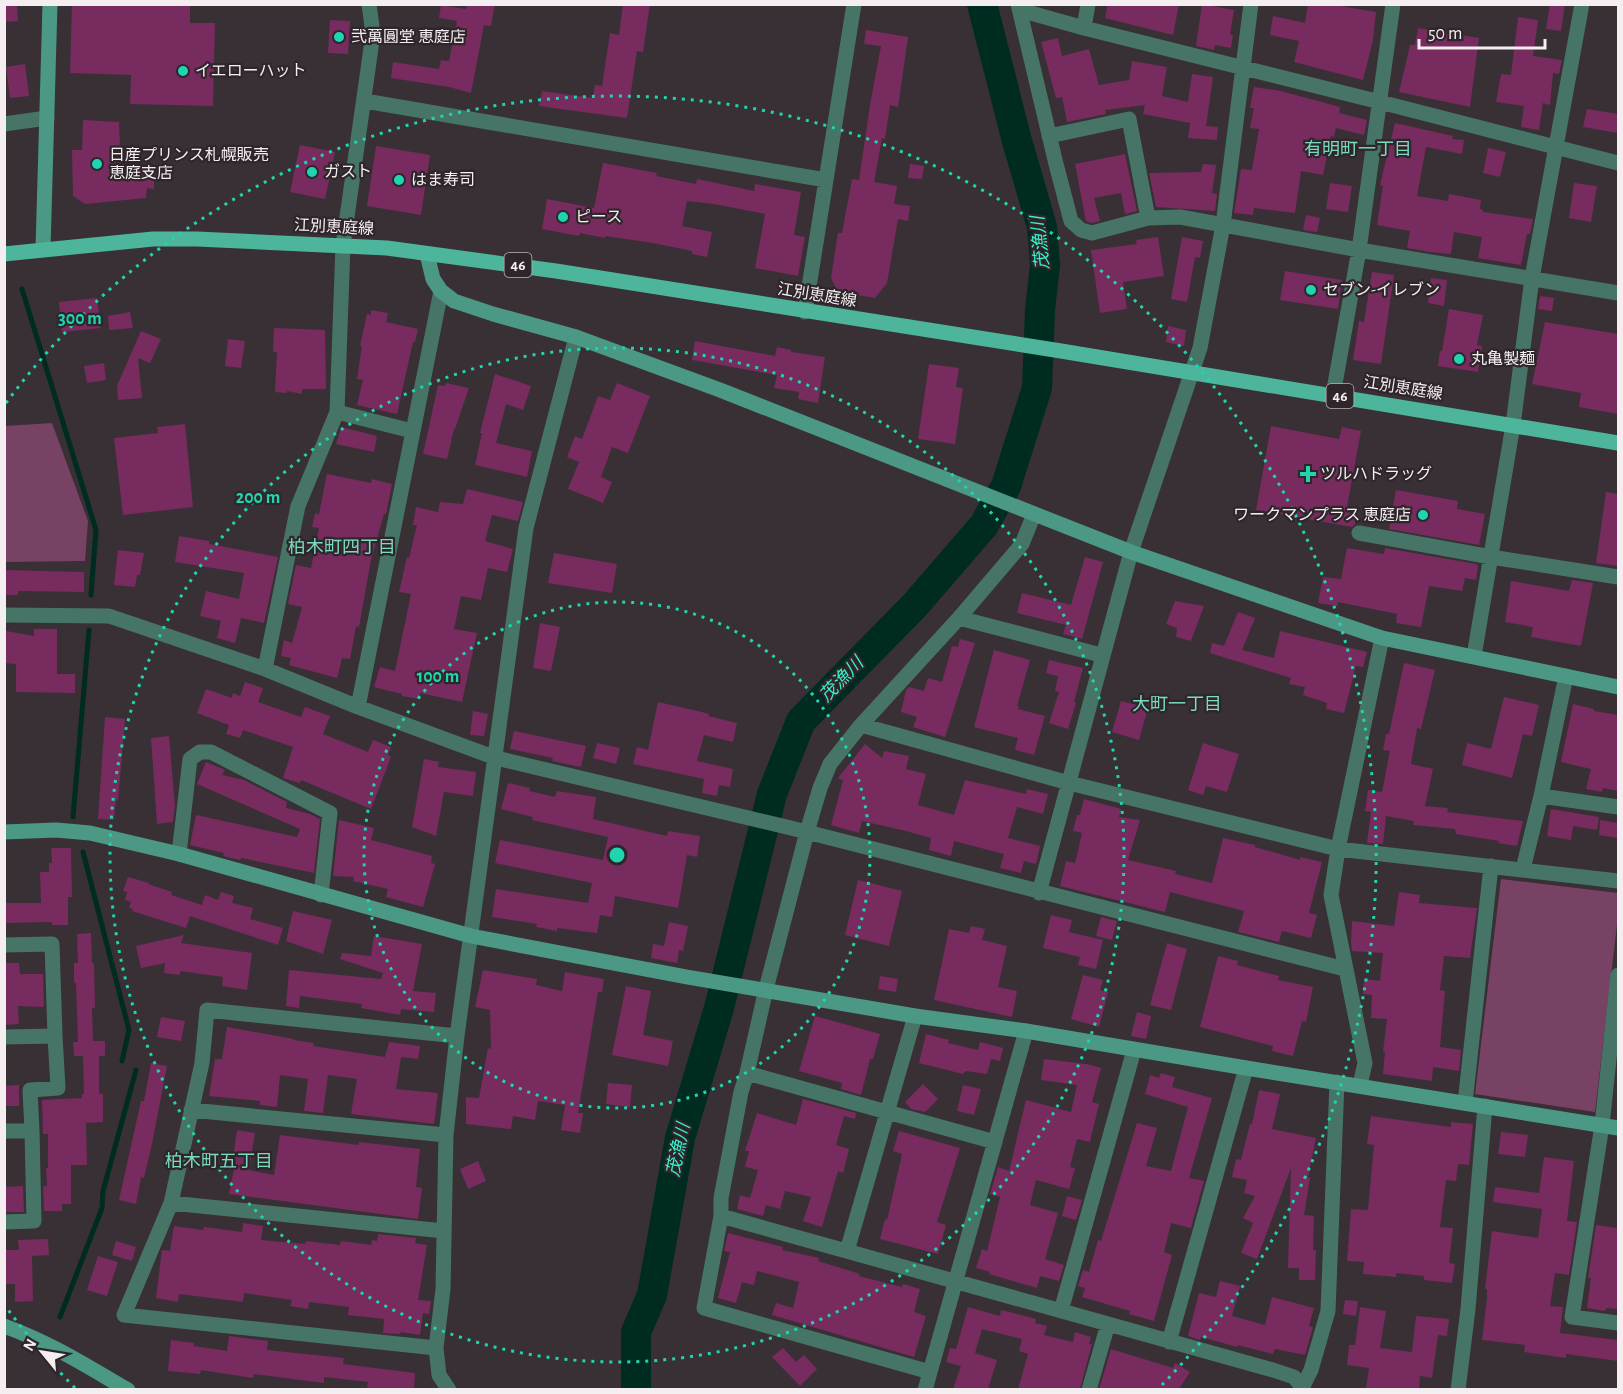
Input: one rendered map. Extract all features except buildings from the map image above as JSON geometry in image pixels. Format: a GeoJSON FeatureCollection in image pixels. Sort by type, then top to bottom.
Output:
{"type":"FeatureCollection","features":[{"type":"Feature","properties":{"kind":"main road","name":"江別恵庭線"},"geometry":{"type":"LineString","coordinates":[[4,254],[153,239],[387,248],[544,269],[805,312],[1027,345],[1618,443]]}},
{"type":"Feature","properties":{"kind":"street"},"geometry":{"type":"LineString","coordinates":[[43,249],[50,4]]}},
{"type":"Feature","properties":{"kind":"street"},"geometry":{"type":"LineString","coordinates":[[265,669],[298,506],[337,412],[343,245],[373,34],[369,4]]}},
{"type":"Feature","properties":{"kind":"street"},"geometry":{"type":"LineString","coordinates":[[805,312],[854,4]]}},
{"type":"Feature","properties":{"kind":"street"},"geometry":{"type":"LineString","coordinates":[[1084,28],[1088,4]]}},
{"type":"Feature","properties":{"kind":"street"},"geometry":{"type":"LineString","coordinates":[[1039,893],[1101,656],[1131,552],[1200,348],[1223,225],[1251,4]]}},
{"type":"Feature","properties":{"kind":"street"},"geometry":{"type":"LineString","coordinates":[[1332,395],[1359,250],[1393,4]]}},
{"type":"Feature","properties":{"kind":"street"},"geometry":{"type":"LineString","coordinates":[[1474,656],[1513,425],[1532,278],[1582,4]]}},
{"type":"Feature","properties":{"kind":"street"},"geometry":{"type":"LineString","coordinates":[[1019,7],[1084,28],[1618,164]]}},
{"type":"Feature","properties":{"kind":"street"},"geometry":{"type":"LineString","coordinates":[[1019,7],[1071,221],[1081,230],[1092,233],[1148,218],[1179,217],[1359,250],[1618,293]]}},
{"type":"Feature","properties":{"kind":"street"},"geometry":{"type":"LineString","coordinates":[[365,101],[826,180]]}},
{"type":"Feature","properties":{"kind":"street"},"geometry":{"type":"LineString","coordinates":[[4,124],[47,118]]}},
{"type":"Feature","properties":{"kind":"street"},"geometry":{"type":"LineString","coordinates":[[1049,136],[1129,119],[1148,218]]}},
{"type":"Feature","properties":{"kind":"street"},"geometry":{"type":"LineString","coordinates":[[427,254],[433,279],[441,291],[454,301],[576,337],[720,390],[1131,552],[1382,638],[1618,687]]}},
{"type":"Feature","properties":{"kind":"street"},"geometry":{"type":"LineString","coordinates":[[358,707],[441,291]]}},
{"type":"Feature","properties":{"kind":"street"},"geometry":{"type":"LineString","coordinates":[[449,1389],[439,1375],[436,1348],[443,1289],[446,1135],[526,528],[576,337]]}},
{"type":"Feature","properties":{"kind":"street"},"geometry":{"type":"LineString","coordinates":[[337,412],[412,431]]}},
{"type":"Feature","properties":{"kind":"street"},"geometry":{"type":"LineString","coordinates":[[930,1372],[704,1308],[721,1216],[721,1198],[741,1092],[807,832],[830,764],[1022,544],[1035,514]]}},
{"type":"Feature","properties":{"kind":"street"},"geometry":{"type":"LineString","coordinates":[[1359,533],[1618,577]]}},
{"type":"Feature","properties":{"kind":"street"},"geometry":{"type":"LineString","coordinates":[[4,615],[109,616],[265,669],[358,707],[496,758],[791,828],[1344,969]]}},
{"type":"Feature","properties":{"kind":"street"},"geometry":{"type":"LineString","coordinates":[[959,618],[1101,656]]}},
{"type":"Feature","properties":{"kind":"street"},"geometry":{"type":"LineString","coordinates":[[1360,1085],[1365,1063],[1344,969],[1331,895],[1338,849],[1382,638]]}},
{"type":"Feature","properties":{"kind":"street"},"geometry":{"type":"LineString","coordinates":[[1522,869],[1541,796],[1566,676]]}},
{"type":"Feature","properties":{"kind":"street"},"geometry":{"type":"LineString","coordinates":[[861,726],[1069,783],[1338,849],[1618,881]]}},
{"type":"Feature","properties":{"kind":"street"},"geometry":{"type":"LineString","coordinates":[[178,854],[190,759],[200,752],[211,752],[330,813],[321,895]]}},
{"type":"Feature","properties":{"kind":"street"},"geometry":{"type":"LineString","coordinates":[[1541,796],[1618,807]]}},
{"type":"Feature","properties":{"kind":"street"},"geometry":{"type":"LineString","coordinates":[[4,832],[56,830],[90,833],[178,854],[471,936],[705,980],[915,1016],[1026,1031],[1618,1128]]}},
{"type":"Feature","properties":{"kind":"street"},"geometry":{"type":"LineString","coordinates":[[1465,1102],[1491,866]]}},
{"type":"Feature","properties":{"kind":"street"},"geometry":{"type":"LineString","coordinates":[[4,945],[52,944],[58,1088],[30,1090],[34,1221],[4,1222]]}},
{"type":"Feature","properties":{"kind":"street"},"geometry":{"type":"LineString","coordinates":[[1618,975],[1602,1125],[1572,1317],[1618,1323]]}},
{"type":"Feature","properties":{"kind":"street"},"geometry":{"type":"LineString","coordinates":[[436,1348],[123,1315],[171,1203],[202,1063],[207,1010],[458,1036]]}},
{"type":"Feature","properties":{"kind":"street"},"geometry":{"type":"LineString","coordinates":[[847,1251],[915,1016]]}},
{"type":"Feature","properties":{"kind":"street"},"geometry":{"type":"LineString","coordinates":[[925,1389],[1026,1031]]}},
{"type":"Feature","properties":{"kind":"street"},"geometry":{"type":"LineString","coordinates":[[4,1037],[55,1036]]}},
{"type":"Feature","properties":{"kind":"street"},"geometry":{"type":"LineString","coordinates":[[1061,1311],[1134,1050]]}},
{"type":"Feature","properties":{"kind":"street"},"geometry":{"type":"LineString","coordinates":[[1169,1341],[1246,1068]]}},
{"type":"Feature","properties":{"kind":"street"},"geometry":{"type":"LineString","coordinates":[[747,1073],[995,1142]]}},
{"type":"Feature","properties":{"kind":"street"},"geometry":{"type":"LineString","coordinates":[[1302,1389],[1311,1370],[1328,1311],[1337,1082]]}},
{"type":"Feature","properties":{"kind":"street"},"geometry":{"type":"LineString","coordinates":[[1458,1389],[1468,1309],[1485,1106]]}},
{"type":"Feature","properties":{"kind":"street"},"geometry":{"type":"LineString","coordinates":[[191,1110],[446,1135]]}},
{"type":"Feature","properties":{"kind":"street"},"geometry":{"type":"LineString","coordinates":[[4,1131],[32,1131]]}},
{"type":"Feature","properties":{"kind":"street"},"geometry":{"type":"LineString","coordinates":[[171,1203],[444,1231]]}},
{"type":"Feature","properties":{"kind":"street"},"geometry":{"type":"LineString","coordinates":[[721,1216],[1294,1377],[1302,1389]]}},
{"type":"Feature","properties":{"kind":"street"},"geometry":{"type":"LineString","coordinates":[[1089,1389],[1108,1324]]}},
{"type":"Feature","properties":{"kind":"street"},"geometry":{"type":"LineString","coordinates":[[4,1326],[37,1338],[128,1389]]}},
{"type":"Feature","properties":{"kind":"shaded area"},"geometry":{"type":"Polygon","coordinates":[[[52,423],[88,521],[85,561],[5,562],[5,426],[52,423]]]}},
{"type":"Feature","properties":{"kind":"shaded area"},"geometry":{"type":"Polygon","coordinates":[[[1501,879],[1618,893],[1618,916],[1595,1112],[1475,1094],[1501,879]]]}},
{"type":"Feature","properties":{"kind":"waterway","name":"茂漁川"},"geometry":{"type":"LineString","coordinates":[[636,1390],[636,1332],[652,1295],[680,1138],[719,1008],[772,794],[801,721],[915,605],[984,525],[1006,486],[1037,388],[1040,310],[1045,265],[1042,227],[982,4]]}},
{"type":"Feature","properties":{"kind":"waterway"},"geometry":{"type":"LineString","coordinates":[[22,289],[96,530],[91,595]]}},
{"type":"Feature","properties":{"kind":"waterway"},"geometry":{"type":"LineString","coordinates":[[73,817],[89,630]]}},
{"type":"Feature","properties":{"kind":"waterway"},"geometry":{"type":"LineString","coordinates":[[83,852],[129,1030],[122,1061]]}},
{"type":"Feature","properties":{"kind":"waterway"},"geometry":{"type":"LineString","coordinates":[[60,1317],[102,1208],[103,1191],[136,1070]]}},
{"type":"Feature","properties":{"kind":"place","name":"弐萬圓堂 恵庭店"},"geometry":{"type":"Point","coordinates":[339,37]}},
{"type":"Feature","properties":{"kind":"place","name":"イエローハット"},"geometry":{"type":"Point","coordinates":[183,71]}},
{"type":"Feature","properties":{"kind":"place","name":"日産プリンス札幌販売 恵庭支店"},"geometry":{"type":"Point","coordinates":[97,164]}},
{"type":"Feature","properties":{"kind":"place","name":"ガスト"},"geometry":{"type":"Point","coordinates":[312,172]}},
{"type":"Feature","properties":{"kind":"place","name":"はま寿司"},"geometry":{"type":"Point","coordinates":[399,180]}},
{"type":"Feature","properties":{"kind":"place","name":"ピース"},"geometry":{"type":"Point","coordinates":[563,217]}},
{"type":"Feature","properties":{"kind":"place","name":"セブン-イレブン"},"geometry":{"type":"Point","coordinates":[1311,290]}},
{"type":"Feature","properties":{"kind":"place","name":"丸亀製麺"},"geometry":{"type":"Point","coordinates":[1459,359]}},
{"type":"Feature","properties":{"kind":"place","name":"ツルハドラッグ"},"geometry":{"type":"Point","coordinates":[1308,474]}},
{"type":"Feature","properties":{"kind":"place","name":"ワークマンプラス 恵庭店"},"geometry":{"type":"Point","coordinates":[1423,515]}},
{"type":"Feature","properties":{"kind":"district","name":"有明町一丁目"},"geometry":{"type":"Point","coordinates":[1358,150]}},
{"type":"Feature","properties":{"kind":"district","name":"柏木町四丁目"},"geometry":{"type":"Point","coordinates":[342,548]}},
{"type":"Feature","properties":{"kind":"district","name":"大町一丁目"},"geometry":{"type":"Point","coordinates":[1177,705]}},
{"type":"Feature","properties":{"kind":"district","name":"柏木町五丁目"},"geometry":{"type":"Point","coordinates":[219,1162]}}]}
